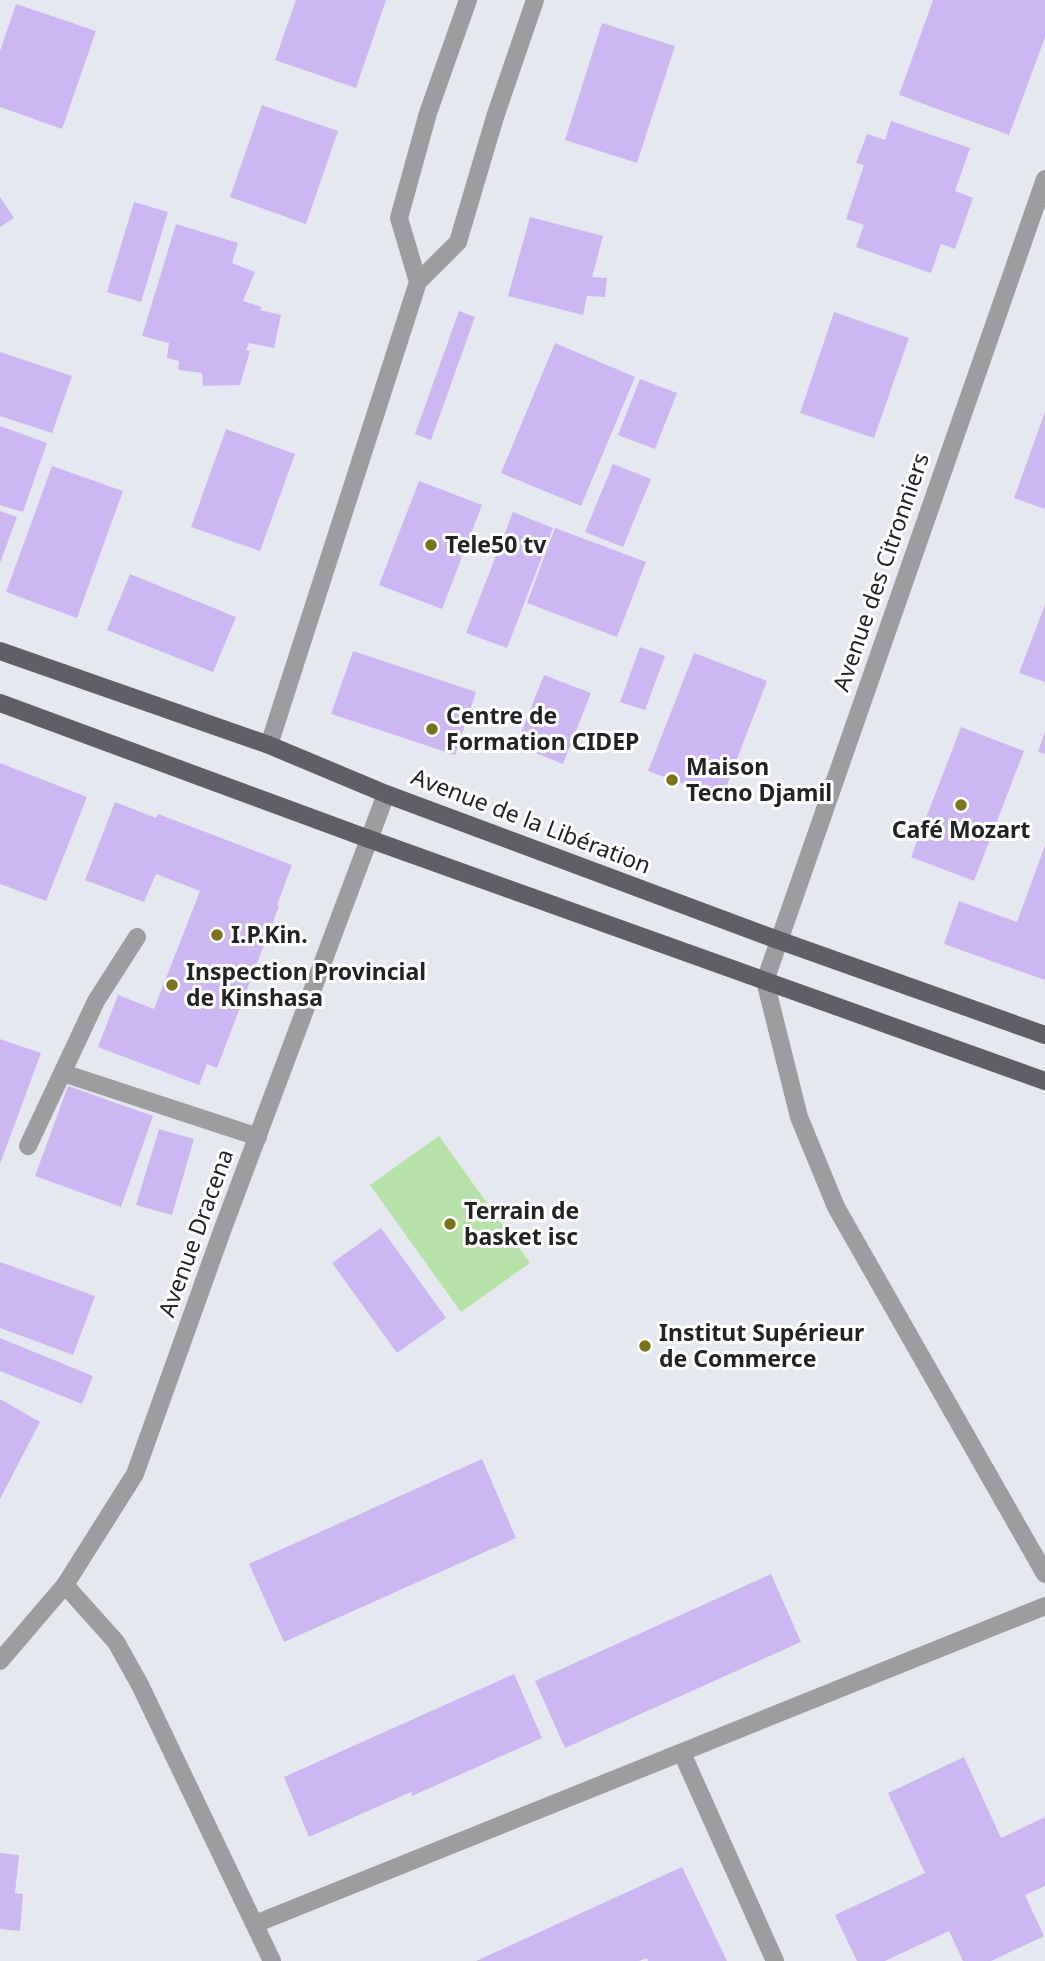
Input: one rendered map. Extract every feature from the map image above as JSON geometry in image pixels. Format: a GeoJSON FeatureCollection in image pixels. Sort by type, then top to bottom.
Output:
{"type":"FeatureCollection","features":[{"type":"Feature","properties":{"kind":"main road","name":"Avenue de la Libération"},"geometry":{"type":"LineString","coordinates":[[0,651],[269,745],[386,793],[778,940],[1045,1035]]}},
{"type":"Feature","properties":{"kind":"main road"},"geometry":{"type":"LineString","coordinates":[[0,703],[369,839],[1045,1081]]}},
{"type":"Feature","properties":{"kind":"street"},"geometry":{"type":"LineString","coordinates":[[418,282],[399,218],[428,113],[468,0]]}},
{"type":"Feature","properties":{"kind":"street"},"geometry":{"type":"LineString","coordinates":[[269,745],[418,282],[458,242],[495,117],[535,0]]}},
{"type":"Feature","properties":{"kind":"street","name":"Avenue des Citronniers"},"geometry":{"type":"LineString","coordinates":[[765,981],[1045,179]]}},
{"type":"Feature","properties":{"kind":"street","name":"Avenue Dracena"},"geometry":{"type":"LineString","coordinates":[[0,1661],[65,1585],[135,1474],[386,793]]}},
{"type":"Feature","properties":{"kind":"street"},"geometry":{"type":"LineString","coordinates":[[28,1146],[96,1002],[136,937]]}},
{"type":"Feature","properties":{"kind":"street"},"geometry":{"type":"LineString","coordinates":[[765,981],[799,1117],[836,1206],[1045,1574]]}},
{"type":"Feature","properties":{"kind":"street"},"geometry":{"type":"LineString","coordinates":[[63,1073],[258,1137]]}},
{"type":"Feature","properties":{"kind":"street"},"geometry":{"type":"LineString","coordinates":[[65,1585],[116,1642],[140,1685],[272,1961]]}},
{"type":"Feature","properties":{"kind":"street"},"geometry":{"type":"LineString","coordinates":[[255,1924],[1045,1606]]}},
{"type":"Feature","properties":{"kind":"street"},"geometry":{"type":"LineString","coordinates":[[682,1753],[775,1961]]}},
{"type":"Feature","properties":{"kind":"green space","name":"Terrain de basket isc"},"geometry":{"type":"Polygon","coordinates":[[[439,1136],[530,1263],[461,1312],[370,1185],[439,1136]]]}},
{"type":"Feature","properties":{"kind":"building"},"geometry":{"type":"Polygon","coordinates":[[[296,0],[386,0],[356,88],[275,60],[296,0]]]}},
{"type":"Feature","properties":{"kind":"building"},"geometry":{"type":"Polygon","coordinates":[[[933,0],[1045,0],[1045,37],[1009,135],[899,95],[933,0]]]}},
{"type":"Feature","properties":{"kind":"building"},"geometry":{"type":"Polygon","coordinates":[[[16,4],[96,31],[62,129],[0,107],[0,51],[16,4]]]}},
{"type":"Feature","properties":{"kind":"building"},"geometry":{"type":"Polygon","coordinates":[[[602,23],[675,46],[637,163],[565,140],[602,23]]]}},
{"type":"Feature","properties":{"kind":"building"},"geometry":{"type":"Polygon","coordinates":[[[262,105],[338,131],[306,224],[230,197],[262,105]]]}},
{"type":"Feature","properties":{"kind":"building"},"geometry":{"type":"Polygon","coordinates":[[[891,121],[970,148],[955,191],[973,198],[955,249],[941,244],[931,273],[856,247],[864,225],[846,219],[864,165],[856,163],[867,134],[885,140],[891,121]]]}},
{"type":"Feature","properties":{"kind":"building"},"geometry":{"type":"Polygon","coordinates":[[[0,197],[14,218],[0,227],[0,197]]]}},
{"type":"Feature","properties":{"kind":"building"},"geometry":{"type":"Polygon","coordinates":[[[134,202],[168,212],[141,302],[107,292],[134,202]]]}},
{"type":"Feature","properties":{"kind":"building"},"geometry":{"type":"Polygon","coordinates":[[[530,217],[603,236],[592,277],[607,278],[605,297],[587,296],[583,315],[508,296],[530,217]]]}},
{"type":"Feature","properties":{"kind":"building"},"geometry":{"type":"Polygon","coordinates":[[[176,224],[238,243],[232,263],[255,272],[243,301],[262,307],[260,310],[281,315],[274,348],[249,343],[246,350],[250,351],[240,385],[203,386],[202,373],[178,370],[179,361],[167,358],[169,343],[142,336],[176,224]]]}},
{"type":"Feature","properties":{"kind":"building"},"geometry":{"type":"Polygon","coordinates":[[[459,311],[475,317],[431,440],[415,434],[459,311]]]}},
{"type":"Feature","properties":{"kind":"building"},"geometry":{"type":"Polygon","coordinates":[[[834,312],[909,338],[874,438],[800,413],[834,312]]]}},
{"type":"Feature","properties":{"kind":"building"},"geometry":{"type":"Polygon","coordinates":[[[555,343],[635,377],[581,506],[501,473],[555,343]]]}},
{"type":"Feature","properties":{"kind":"building"},"geometry":{"type":"Polygon","coordinates":[[[0,352],[72,376],[52,433],[0,416],[0,352]]]}},
{"type":"Feature","properties":{"kind":"building"},"geometry":{"type":"Polygon","coordinates":[[[640,379],[677,393],[655,449],[618,435],[640,379]]]}},
{"type":"Feature","properties":{"kind":"building"},"geometry":{"type":"Polygon","coordinates":[[[1045,412],[1045,509],[1014,498],[1045,412]]]}},
{"type":"Feature","properties":{"kind":"building"},"geometry":{"type":"Polygon","coordinates":[[[0,426],[47,443],[23,512],[0,505],[0,426]]]}},
{"type":"Feature","properties":{"kind":"building"},"geometry":{"type":"Polygon","coordinates":[[[226,429],[295,454],[260,551],[191,527],[226,429]]]}},
{"type":"Feature","properties":{"kind":"building"},"geometry":{"type":"Polygon","coordinates":[[[613,464],[651,479],[623,547],[585,532],[613,464]]]}},
{"type":"Feature","properties":{"kind":"building"},"geometry":{"type":"Polygon","coordinates":[[[52,466],[123,491],[77,618],[6,592],[52,466]]]}},
{"type":"Feature","properties":{"kind":"building","name":"Tele50 tv"},"geometry":{"type":"Polygon","coordinates":[[[419,481],[482,505],[442,609],[379,585],[419,481]]]}},
{"type":"Feature","properties":{"kind":"building"},"geometry":{"type":"Polygon","coordinates":[[[0,511],[17,517],[0,563],[0,511]]]}},
{"type":"Feature","properties":{"kind":"building"},"geometry":{"type":"Polygon","coordinates":[[[513,512],[553,528],[507,648],[466,633],[513,512]]]}},
{"type":"Feature","properties":{"kind":"building"},"geometry":{"type":"Polygon","coordinates":[[[555,528],[646,562],[617,637],[527,603],[555,528]]]}},
{"type":"Feature","properties":{"kind":"building"},"geometry":{"type":"Polygon","coordinates":[[[130,574],[236,617],[213,672],[107,630],[130,574]]]}},
{"type":"Feature","properties":{"kind":"building"},"geometry":{"type":"Polygon","coordinates":[[[1045,605],[1045,682],[1019,673],[1045,605]]]}},
{"type":"Feature","properties":{"kind":"building"},"geometry":{"type":"Polygon","coordinates":[[[640,647],[665,656],[645,710],[620,702],[640,647]]]}},
{"type":"Feature","properties":{"kind":"building"},"geometry":{"type":"Polygon","coordinates":[[[353,651],[476,692],[455,755],[331,714],[353,651]]]}},
{"type":"Feature","properties":{"kind":"building"},"geometry":{"type":"Polygon","coordinates":[[[694,653],[767,681],[722,798],[648,771],[694,653]]]}},
{"type":"Feature","properties":{"kind":"building"},"geometry":{"type":"Polygon","coordinates":[[[544,675],[591,693],[563,764],[516,745],[544,675]]]}},
{"type":"Feature","properties":{"kind":"building"},"geometry":{"type":"Polygon","coordinates":[[[961,727],[1024,751],[974,881],[911,857],[961,727]]]}},
{"type":"Feature","properties":{"kind":"building"},"geometry":{"type":"Polygon","coordinates":[[[1045,732],[1045,754],[1038,752],[1045,732]]]}},
{"type":"Feature","properties":{"kind":"building"},"geometry":{"type":"Polygon","coordinates":[[[0,763],[87,797],[46,901],[0,884],[0,763]]]}},
{"type":"Feature","properties":{"kind":"building"},"geometry":{"type":"Polygon","coordinates":[[[115,802],[156,818],[158,814],[292,865],[217,1068],[207,1064],[199,1085],[98,1047],[118,995],[154,1009],[200,891],[156,874],[144,902],[85,880],[115,802]]]}},
{"type":"Feature","properties":{"kind":"building"},"geometry":{"type":"Polygon","coordinates":[[[1045,845],[1045,980],[944,944],[959,901],[1017,922],[1045,845]]]}},
{"type":"Feature","properties":{"kind":"building"},"geometry":{"type":"Polygon","coordinates":[[[0,1039],[41,1053],[0,1164],[0,1039]]]}},
{"type":"Feature","properties":{"kind":"building"},"geometry":{"type":"Polygon","coordinates":[[[68,1086],[153,1116],[121,1207],[35,1176],[68,1086]]]}},
{"type":"Feature","properties":{"kind":"building"},"geometry":{"type":"Polygon","coordinates":[[[159,1129],[194,1139],[172,1215],[136,1205],[159,1129]]]}},
{"type":"Feature","properties":{"kind":"building"},"geometry":{"type":"Polygon","coordinates":[[[381,1228],[446,1318],[397,1353],[332,1263],[381,1228]]]}},
{"type":"Feature","properties":{"kind":"building"},"geometry":{"type":"Polygon","coordinates":[[[0,1262],[95,1296],[73,1355],[0,1328],[0,1262]]]}},
{"type":"Feature","properties":{"kind":"building"},"geometry":{"type":"Polygon","coordinates":[[[0,1338],[93,1376],[82,1404],[0,1371],[0,1338]]]}},
{"type":"Feature","properties":{"kind":"building"},"geometry":{"type":"Polygon","coordinates":[[[0,1399],[40,1422],[0,1499],[0,1399]]]}},
{"type":"Feature","properties":{"kind":"building"},"geometry":{"type":"Polygon","coordinates":[[[482,1459],[516,1538],[284,1642],[249,1564],[482,1459]]]}},
{"type":"Feature","properties":{"kind":"building"},"geometry":{"type":"Polygon","coordinates":[[[771,1574],[801,1642],[565,1748],[535,1681],[771,1574]]]}},
{"type":"Feature","properties":{"kind":"building"},"geometry":{"type":"Polygon","coordinates":[[[514,1674],[542,1738],[412,1796],[411,1792],[309,1837],[284,1777],[514,1674]]]}},
{"type":"Feature","properties":{"kind":"building"},"geometry":{"type":"Polygon","coordinates":[[[964,1757],[1001,1838],[1045,1817],[1045,1886],[1025,1895],[1044,1936],[991,1961],[963,1961],[949,1931],[885,1961],[857,1961],[835,1915],[925,1873],[888,1793],[964,1757]]]}},
{"type":"Feature","properties":{"kind":"building"},"geometry":{"type":"Polygon","coordinates":[[[0,1853],[19,1855],[15,1893],[23,1894],[20,1931],[0,1929],[0,1853]]]}},
{"type":"Feature","properties":{"kind":"building"},"geometry":{"type":"Polygon","coordinates":[[[682,1867],[727,1961],[648,1961],[647,1958],[639,1961],[476,1961],[682,1867]]]}},
{"type":"Feature","properties":{"kind":"place","name":"Tele50 tv"},"geometry":{"type":"Point","coordinates":[431,545]}},
{"type":"Feature","properties":{"kind":"place","name":"Centre de Formation CIDEP"},"geometry":{"type":"Point","coordinates":[432,729]}},
{"type":"Feature","properties":{"kind":"place","name":"Maison Tecno Djamil"},"geometry":{"type":"Point","coordinates":[672,780]}},
{"type":"Feature","properties":{"kind":"place","name":"Café Mozart"},"geometry":{"type":"Point","coordinates":[961,805]}},
{"type":"Feature","properties":{"kind":"place","name":"I.P.Kin."},"geometry":{"type":"Point","coordinates":[217,935]}},
{"type":"Feature","properties":{"kind":"place","name":"Inspection Provincial de Kinshasa"},"geometry":{"type":"Point","coordinates":[172,985]}},
{"type":"Feature","properties":{"kind":"place","name":"Terrain de basket isc"},"geometry":{"type":"Point","coordinates":[450,1224]}},
{"type":"Feature","properties":{"kind":"place","name":"Institut Supérieur de Commerce"},"geometry":{"type":"Point","coordinates":[645,1346]}}]}
